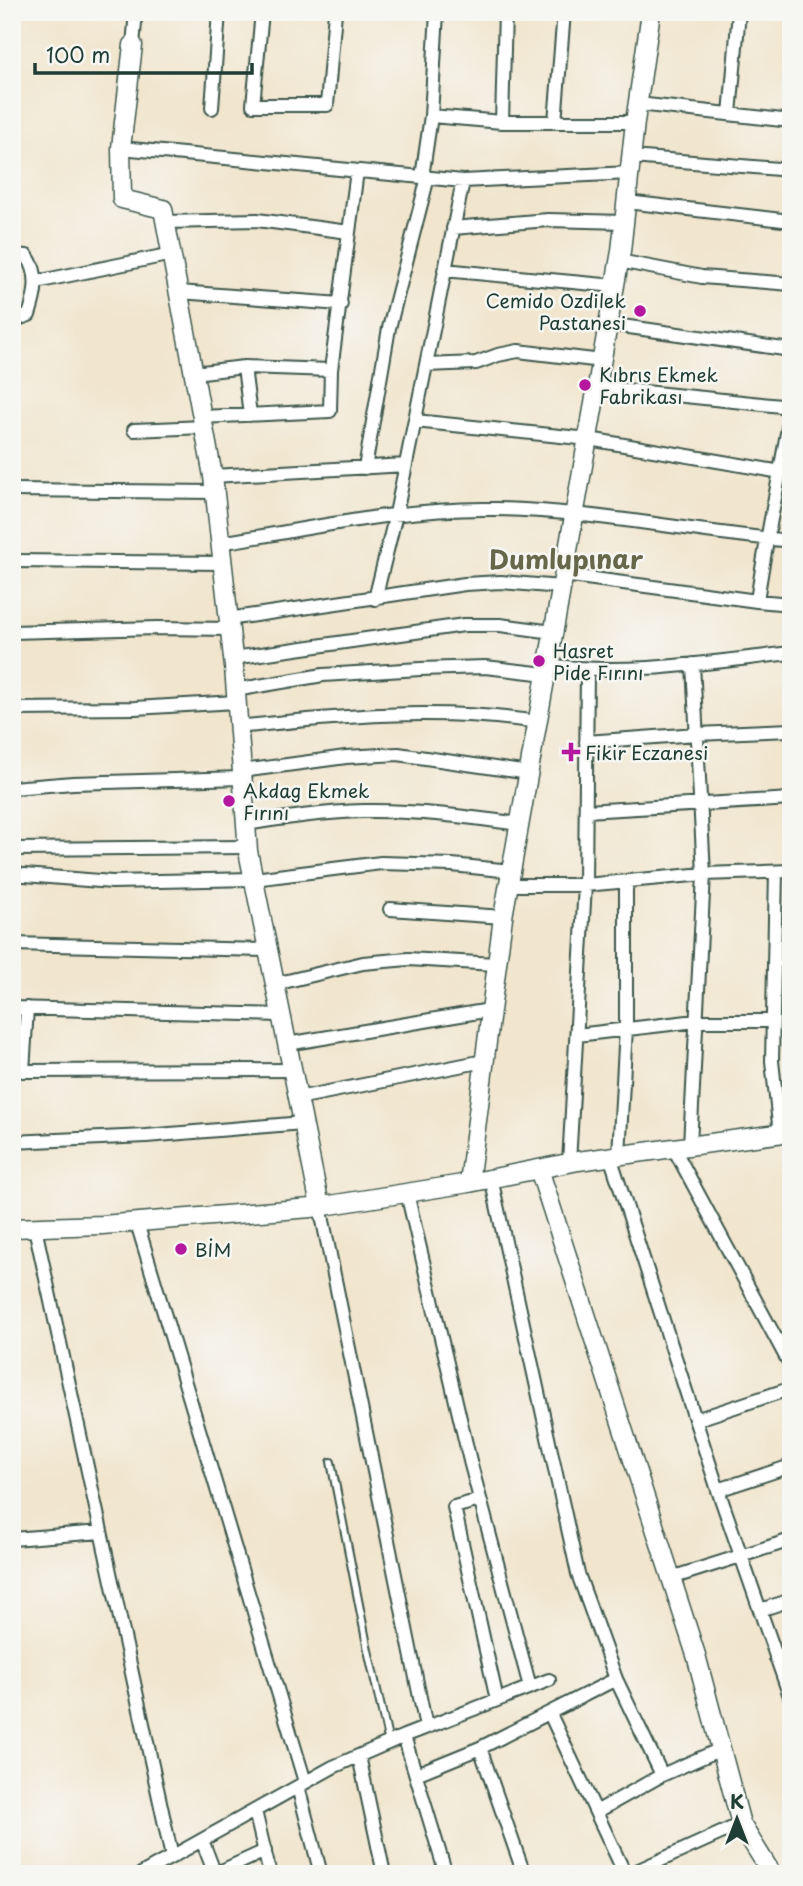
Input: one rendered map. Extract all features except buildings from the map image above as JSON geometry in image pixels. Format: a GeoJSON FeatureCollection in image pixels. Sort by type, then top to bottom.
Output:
{"type":"FeatureCollection","features":[{"type":"Feature","properties":{"kind":"main road"},"geometry":{"type":"LineString","coordinates":[[469,1182],[503,917],[615,286],[651,12]]}},
{"type":"Feature","properties":{"kind":"main road"},"geometry":{"type":"LineString","coordinates":[[133,45],[121,148],[122,199],[163,209],[172,254],[214,484],[233,658],[248,847],[320,1206]]}},
{"type":"Feature","properties":{"kind":"main road"},"geometry":{"type":"LineString","coordinates":[[12,1228],[137,1223],[320,1206],[615,1156],[787,1135]]}},
{"type":"Feature","properties":{"kind":"main road"},"geometry":{"type":"LineString","coordinates":[[539,1169],[696,1654],[741,1824],[772,1874]]}},
{"type":"Feature","properties":{"kind":"street"},"geometry":{"type":"LineString","coordinates":[[133,45],[136,12]]}},
{"type":"Feature","properties":{"kind":"street"},"geometry":{"type":"LineString","coordinates":[[212,108],[219,12]]}},
{"type":"Feature","properties":{"kind":"street"},"geometry":{"type":"LineString","coordinates":[[262,12],[253,105],[327,105],[335,12]]}},
{"type":"Feature","properties":{"kind":"street"},"geometry":{"type":"LineString","coordinates":[[365,468],[388,328],[425,177],[437,12]]}},
{"type":"Feature","properties":{"kind":"street"},"geometry":{"type":"LineString","coordinates":[[502,122],[505,12]]}},
{"type":"Feature","properties":{"kind":"street"},"geometry":{"type":"LineString","coordinates":[[555,122],[564,12]]}},
{"type":"Feature","properties":{"kind":"street"},"geometry":{"type":"LineString","coordinates":[[730,114],[739,12]]}},
{"type":"Feature","properties":{"kind":"street"},"geometry":{"type":"LineString","coordinates":[[431,117],[502,122],[555,122],[636,113],[730,114],[791,121]]}},
{"type":"Feature","properties":{"kind":"street"},"geometry":{"type":"LineString","coordinates":[[121,148],[463,181],[631,165],[791,170]]}},
{"type":"Feature","properties":{"kind":"street"},"geometry":{"type":"LineString","coordinates":[[134,430],[250,415],[330,411],[331,370],[357,171]]}},
{"type":"Feature","properties":{"kind":"street"},"geometry":{"type":"LineString","coordinates":[[375,599],[396,514],[463,181]]}},
{"type":"Feature","properties":{"kind":"street"},"geometry":{"type":"LineString","coordinates":[[627,202],[791,221]]}},
{"type":"Feature","properties":{"kind":"street"},"geometry":{"type":"LineString","coordinates":[[164,222],[257,220],[349,232]]}},
{"type":"Feature","properties":{"kind":"street"},"geometry":{"type":"LineString","coordinates":[[453,228],[548,220],[624,222]]}},
{"type":"Feature","properties":{"kind":"street"},"geometry":{"type":"LineString","coordinates":[[36,282],[172,254]]}},
{"type":"Feature","properties":{"kind":"street"},"geometry":{"type":"LineString","coordinates":[[12,255],[27,256],[35,267],[36,282],[35,298],[29,315],[12,321]]}},
{"type":"Feature","properties":{"kind":"street"},"geometry":{"type":"LineString","coordinates":[[619,261],[702,277],[791,284]]}},
{"type":"Feature","properties":{"kind":"street"},"geometry":{"type":"LineString","coordinates":[[444,271],[615,286]]}},
{"type":"Feature","properties":{"kind":"street"},"geometry":{"type":"LineString","coordinates":[[179,292],[341,304]]}},
{"type":"Feature","properties":{"kind":"street"},"geometry":{"type":"LineString","coordinates":[[608,324],[791,350]]}},
{"type":"Feature","properties":{"kind":"street"},"geometry":{"type":"LineString","coordinates":[[426,365],[476,363],[519,351],[602,361]]}},
{"type":"Feature","properties":{"kind":"street"},"geometry":{"type":"LineString","coordinates":[[194,373],[244,367],[331,370]]}},
{"type":"Feature","properties":{"kind":"street"},"geometry":{"type":"LineString","coordinates":[[244,367],[250,415]]}},
{"type":"Feature","properties":{"kind":"street"},"geometry":{"type":"LineString","coordinates":[[597,387],[791,408],[757,601]]}},
{"type":"Feature","properties":{"kind":"street"},"geometry":{"type":"LineString","coordinates":[[415,421],[589,439],[781,472]]}},
{"type":"Feature","properties":{"kind":"street"},"geometry":{"type":"LineString","coordinates":[[12,490],[214,484],[406,465]]}},
{"type":"Feature","properties":{"kind":"street"},"geometry":{"type":"LineString","coordinates":[[220,544],[396,514],[494,509],[574,515],[791,541]]}},
{"type":"Feature","properties":{"kind":"street"},"geometry":{"type":"LineString","coordinates":[[12,561],[222,563]]}},
{"type":"Feature","properties":{"kind":"street"},"geometry":{"type":"LineString","coordinates":[[12,632],[229,624],[328,603],[375,599],[465,584],[501,582],[563,581],[791,604]]}},
{"type":"Feature","properties":{"kind":"street"},"geometry":{"type":"LineString","coordinates":[[233,658],[464,625],[500,625],[553,632]]}},
{"type":"Feature","properties":{"kind":"street"},"geometry":{"type":"LineString","coordinates":[[12,709],[135,708],[236,696],[323,675],[485,667],[587,670],[693,664],[791,653]]}},
{"type":"Feature","properties":{"kind":"street"},"geometry":{"type":"LineString","coordinates":[[693,664],[704,874],[696,1021],[681,1146],[787,1359]]}},
{"type":"Feature","properties":{"kind":"street"},"geometry":{"type":"LineString","coordinates":[[569,1163],[585,885],[587,670]]}},
{"type":"Feature","properties":{"kind":"street"},"geometry":{"type":"LineString","coordinates":[[238,727],[363,715],[487,714],[538,722]]}},
{"type":"Feature","properties":{"kind":"street"},"geometry":{"type":"LineString","coordinates":[[586,742],[791,730]]}},
{"type":"Feature","properties":{"kind":"street"},"geometry":{"type":"LineString","coordinates":[[12,788],[242,775],[346,757],[398,754],[529,774]]}},
{"type":"Feature","properties":{"kind":"street"},"geometry":{"type":"LineString","coordinates":[[586,811],[791,799]]}},
{"type":"Feature","properties":{"kind":"street"},"geometry":{"type":"LineString","coordinates":[[246,824],[306,815],[364,811],[435,813],[520,824]]}},
{"type":"Feature","properties":{"kind":"street"},"geometry":{"type":"LineString","coordinates":[[12,849],[248,847]]}},
{"type":"Feature","properties":{"kind":"street"},"geometry":{"type":"LineString","coordinates":[[12,874],[112,882],[254,879],[381,863],[452,865],[510,878],[585,885],[704,874],[791,872]]}},
{"type":"Feature","properties":{"kind":"street"},"geometry":{"type":"LineString","coordinates":[[776,872],[772,1061],[787,1135]]}},
{"type":"Feature","properties":{"kind":"street"},"geometry":{"type":"LineString","coordinates":[[626,881],[626,1028],[615,1156],[695,1420],[791,1699]]}},
{"type":"Feature","properties":{"kind":"street"},"geometry":{"type":"LineString","coordinates":[[390,909],[503,917]]}},
{"type":"Feature","properties":{"kind":"street"},"geometry":{"type":"LineString","coordinates":[[12,944],[268,950]]}},
{"type":"Feature","properties":{"kind":"street"},"geometry":{"type":"LineString","coordinates":[[275,984],[363,964],[408,959],[496,964]]}},
{"type":"Feature","properties":{"kind":"street"},"geometry":{"type":"LineString","coordinates":[[12,1008],[281,1015]]}},
{"type":"Feature","properties":{"kind":"street"},"geometry":{"type":"LineString","coordinates":[[27,1008],[23,1071],[292,1070]]}},
{"type":"Feature","properties":{"kind":"street"},"geometry":{"type":"LineString","coordinates":[[287,1044],[490,1010]]}},
{"type":"Feature","properties":{"kind":"street"},"geometry":{"type":"LineString","coordinates":[[577,1035],[696,1021],[773,1021]]}},
{"type":"Feature","properties":{"kind":"street"},"geometry":{"type":"LineString","coordinates":[[298,1098],[484,1061]]}},
{"type":"Feature","properties":{"kind":"street"},"geometry":{"type":"LineString","coordinates":[[12,1142],[146,1136],[303,1123]]}},
{"type":"Feature","properties":{"kind":"street"},"geometry":{"type":"LineString","coordinates":[[491,1178],[578,1574],[616,1679],[662,1775]]}},
{"type":"Feature","properties":{"kind":"street"},"geometry":{"type":"LineString","coordinates":[[407,1193],[481,1500],[530,1687]]}},
{"type":"Feature","properties":{"kind":"street"},"geometry":{"type":"LineString","coordinates":[[320,1206],[426,1727]]}},
{"type":"Feature","properties":{"kind":"street"},"geometry":{"type":"LineString","coordinates":[[137,1223],[301,1784],[321,1874]]}},
{"type":"Feature","properties":{"kind":"street"},"geometry":{"type":"LineString","coordinates":[[35,1228],[172,1857]]}},
{"type":"Feature","properties":{"kind":"street"},"geometry":{"type":"LineString","coordinates":[[695,1420],[789,1389]]}},
{"type":"Feature","properties":{"kind":"street"},"geometry":{"type":"LineString","coordinates":[[718,1490],[791,1466]]}},
{"type":"Feature","properties":{"kind":"street"},"geometry":{"type":"LineString","coordinates":[[481,1500],[454,1507],[497,1700]]}},
{"type":"Feature","properties":{"kind":"street"},"geometry":{"type":"LineString","coordinates":[[12,1539],[102,1532]]}},
{"type":"Feature","properties":{"kind":"street"},"geometry":{"type":"LineString","coordinates":[[671,1578],[791,1541]]}},
{"type":"Feature","properties":{"kind":"street"},"geometry":{"type":"LineString","coordinates":[[760,1610],[791,1600]]}},
{"type":"Feature","properties":{"kind":"street"},"geometry":{"type":"LineString","coordinates":[[776,1658],[791,1653]]}},
{"type":"Feature","properties":{"kind":"street"},"geometry":{"type":"LineString","coordinates":[[416,1774],[480,1748],[616,1679]]}},
{"type":"Feature","properties":{"kind":"street"},"geometry":{"type":"LineString","coordinates":[[141,1874],[301,1784],[359,1756],[549,1680]]}},
{"type":"Feature","properties":{"kind":"street"},"geometry":{"type":"LineString","coordinates":[[550,1714],[625,1874]]}},
{"type":"Feature","properties":{"kind":"street"},"geometry":{"type":"LineString","coordinates":[[404,1736],[446,1874]]}},
{"type":"Feature","properties":{"kind":"street"},"geometry":{"type":"LineString","coordinates":[[480,1748],[524,1874]]}},
{"type":"Feature","properties":{"kind":"street"},"geometry":{"type":"LineString","coordinates":[[596,1812],[662,1775],[721,1749]]}},
{"type":"Feature","properties":{"kind":"street"},"geometry":{"type":"LineString","coordinates":[[359,1756],[384,1874]]}},
{"type":"Feature","properties":{"kind":"street"},"geometry":{"type":"LineString","coordinates":[[255,1811],[270,1874]]}},
{"type":"Feature","properties":{"kind":"street"},"geometry":{"type":"LineString","coordinates":[[630,1874],[741,1824]]}},
{"type":"Feature","properties":{"kind":"street"},"geometry":{"type":"LineString","coordinates":[[202,1840],[215,1874],[265,1851]]}},
{"type":"Feature","properties":{"kind":"lane"},"geometry":{"type":"LineString","coordinates":[[331,1462],[389,1742]]}},
{"type":"Feature","properties":{"kind":"place","name":"Cemido Ozdilek Pastanesi"},"geometry":{"type":"Point","coordinates":[640,311]}},
{"type":"Feature","properties":{"kind":"place","name":"Kıbrıs Ekmek Fabrikası"},"geometry":{"type":"Point","coordinates":[585,385]}},
{"type":"Feature","properties":{"kind":"place","name":"Hasret Pide Fırını"},"geometry":{"type":"Point","coordinates":[539,661]}},
{"type":"Feature","properties":{"kind":"place","name":"Fikir Eczanesi"},"geometry":{"type":"Point","coordinates":[571,752]}},
{"type":"Feature","properties":{"kind":"place","name":"Akdag Ekmek Fırını"},"geometry":{"type":"Point","coordinates":[229,801]}},
{"type":"Feature","properties":{"kind":"place","name":"BİM"},"geometry":{"type":"Point","coordinates":[181,1249]}},
{"type":"Feature","properties":{"kind":"district","name":"Dumlupınar"},"geometry":{"type":"Point","coordinates":[566,558]}}]}
